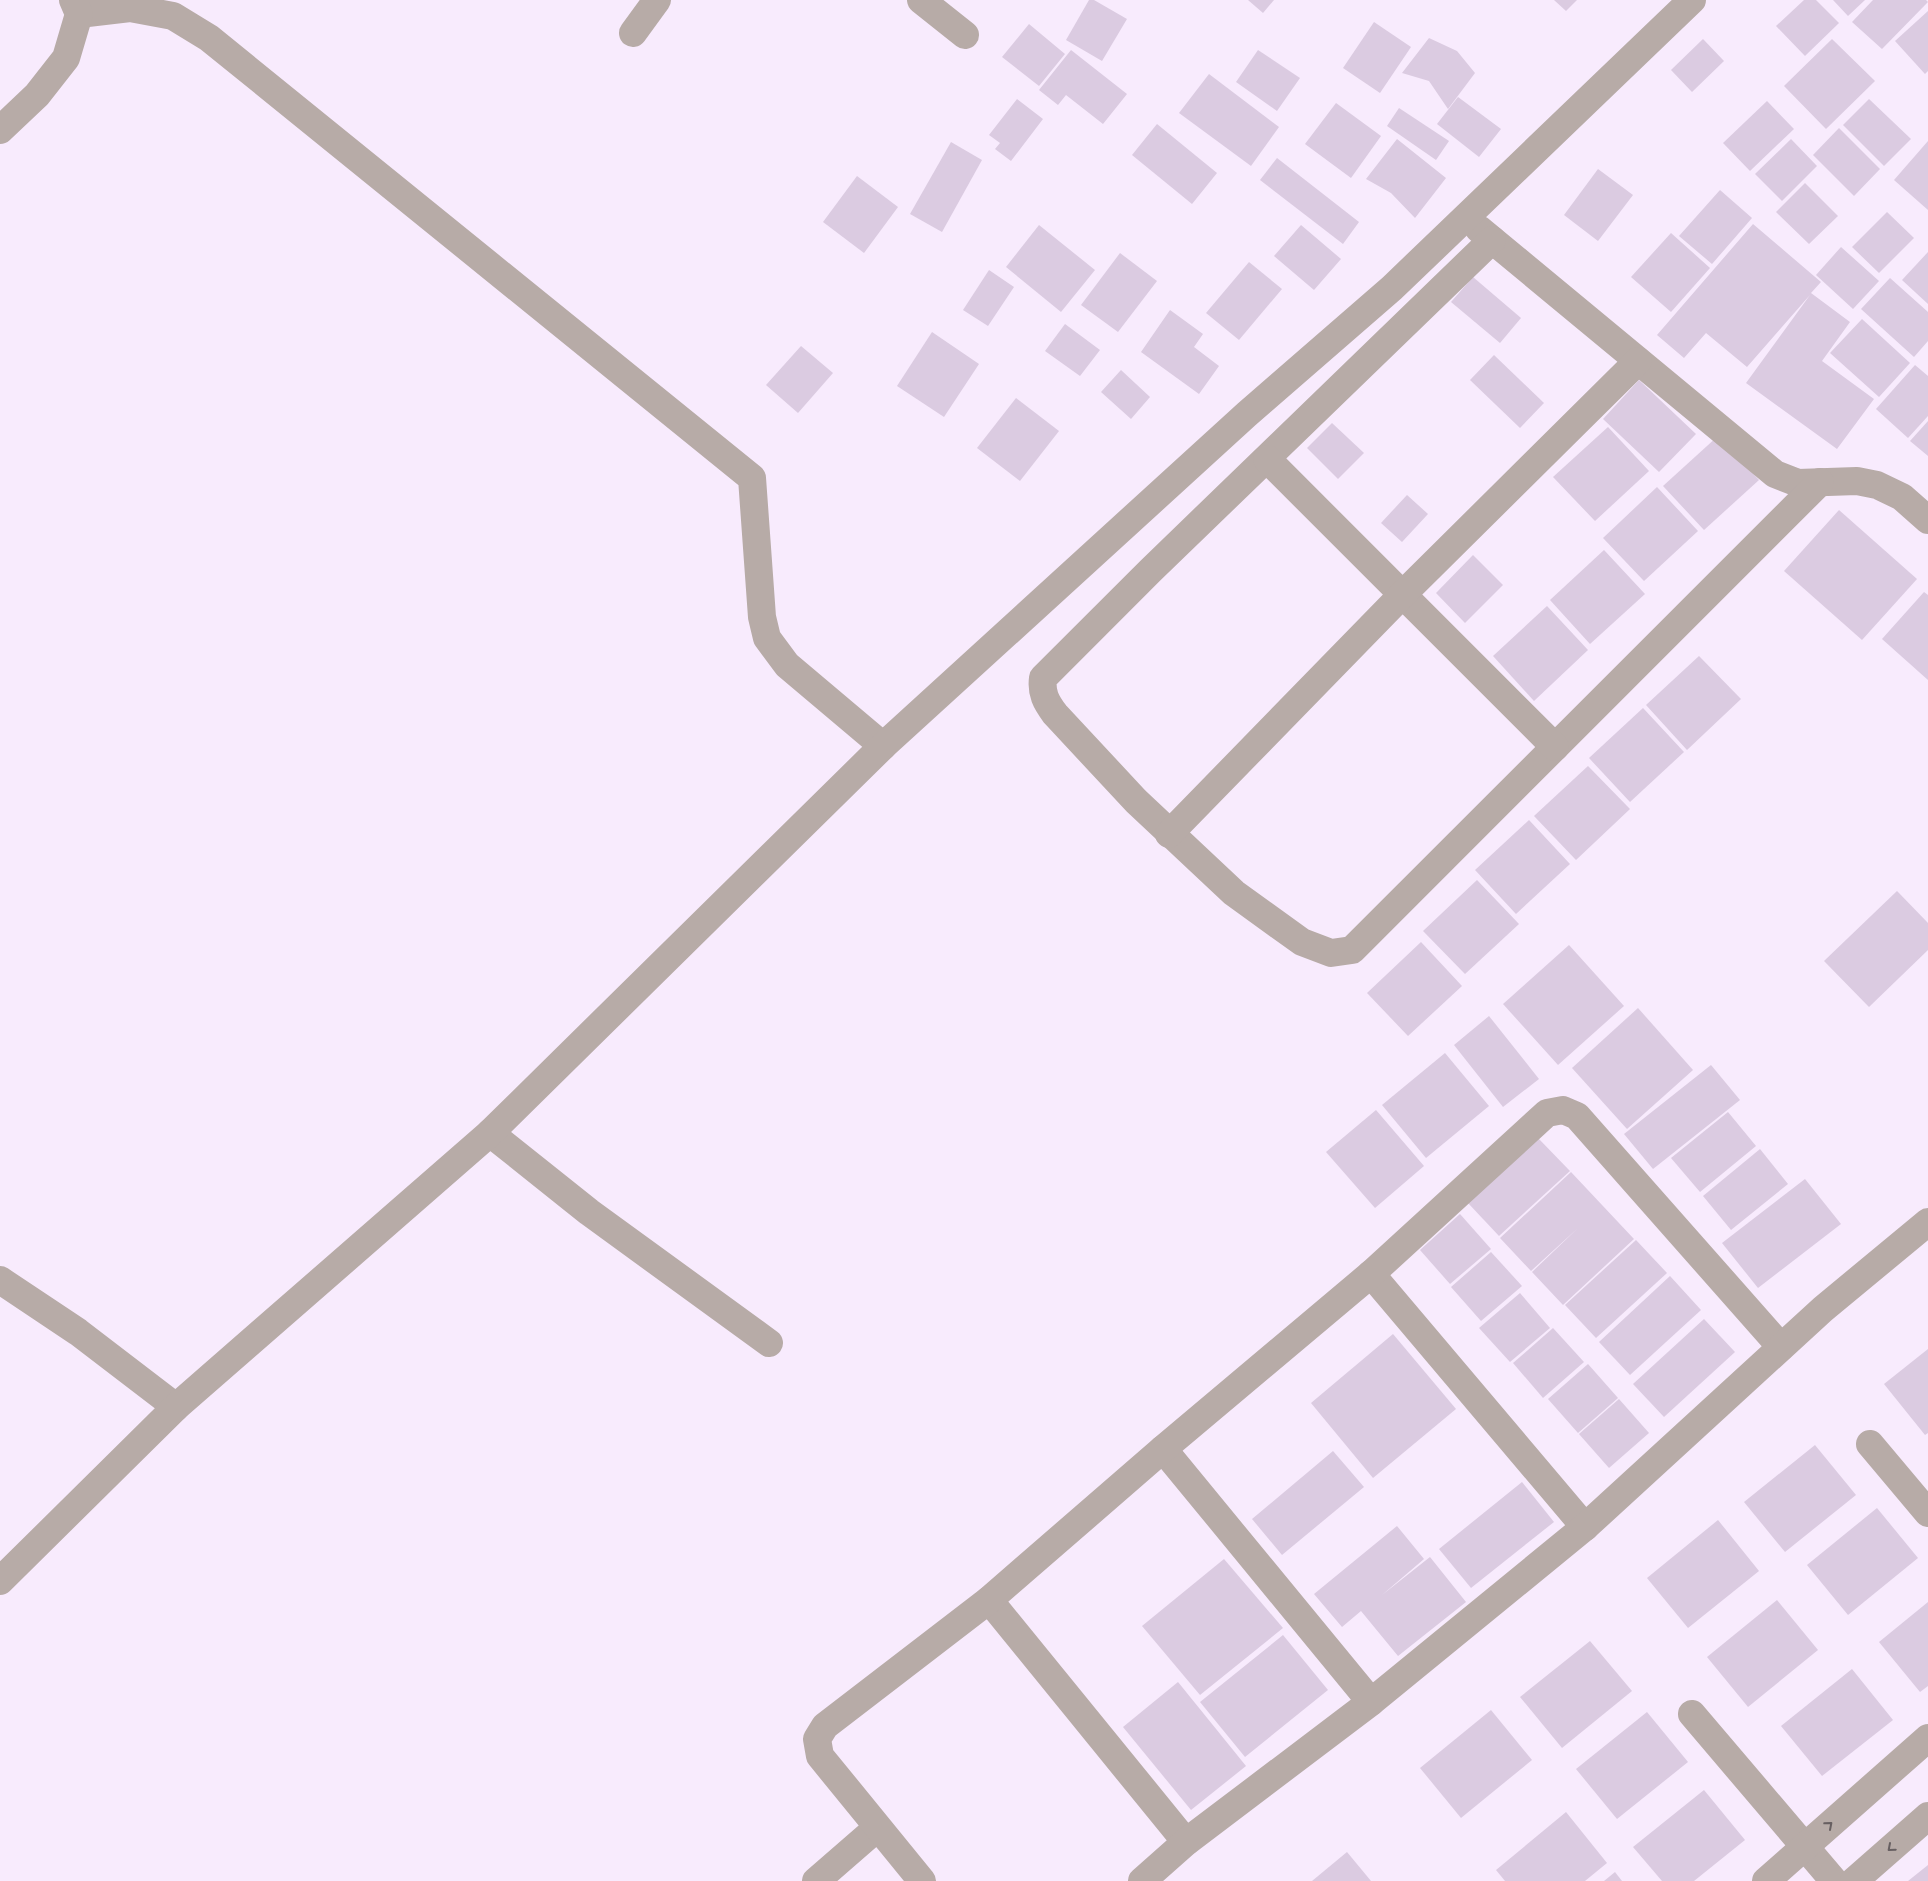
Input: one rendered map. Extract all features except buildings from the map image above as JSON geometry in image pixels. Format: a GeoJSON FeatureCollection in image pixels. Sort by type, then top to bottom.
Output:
{"type":"FeatureCollection","features":[{"type":"Feature","properties":{"kind":"street"},"geometry":{"type":"LineString","coordinates":[[632,33],[657,0]]}},
{"type":"Feature","properties":{"kind":"street"},"geometry":{"type":"LineString","coordinates":[[921,0],[966,35]]}},
{"type":"Feature","properties":{"kind":"street"},"geometry":{"type":"LineString","coordinates":[[0,1581],[176,1408],[490,1133],[883,746],[1247,414],[1392,288],[1692,0]]}},
{"type":"Feature","properties":{"kind":"street"},"geometry":{"type":"LineString","coordinates":[[0,130],[38,95],[66,58],[76,7],[130,8],[173,16],[209,38],[752,478],[762,617],[767,638],[787,665],[883,746]]}},
{"type":"Feature","properties":{"kind":"street"},"geometry":{"type":"LineString","coordinates":[[1465,219],[1775,474],[1798,483],[1857,481],[1877,485],[1902,497],[1928,520]]}},
{"type":"Feature","properties":{"kind":"street"},"geometry":{"type":"LineString","coordinates":[[1492,240],[1150,571],[1044,678],[1042,688],[1046,702],[1055,714],[1169,834],[1234,892],[1302,942],[1330,953],[1352,950],[1820,482]]}},
{"type":"Feature","properties":{"kind":"street"},"geometry":{"type":"LineString","coordinates":[[1169,834],[1402,595],[1638,361]]}},
{"type":"Feature","properties":{"kind":"street"},"geometry":{"type":"LineString","coordinates":[[1267,459],[1555,747]]}},
{"type":"Feature","properties":{"kind":"street"},"geometry":{"type":"LineString","coordinates":[[922,1881],[820,1756],[817,1739],[825,1726],[989,1600],[1163,1449],[1371,1274],[1547,1113],[1563,1110],[1577,1116],[1781,1347]]}},
{"type":"Feature","properties":{"kind":"street"},"geometry":{"type":"LineString","coordinates":[[490,1133],[589,1212],[769,1343]]}},
{"type":"Feature","properties":{"kind":"street"},"geometry":{"type":"LineString","coordinates":[[1142,1881],[1186,1842],[1371,1702],[1584,1527],[1781,1347],[1928,1222]]}},
{"type":"Feature","properties":{"kind":"street"},"geometry":{"type":"LineString","coordinates":[[1371,1274],[1584,1527]]}},
{"type":"Feature","properties":{"kind":"street"},"geometry":{"type":"LineString","coordinates":[[0,1280],[78,1332],[176,1408]]}},
{"type":"Feature","properties":{"kind":"street"},"geometry":{"type":"LineString","coordinates":[[1870,1444],[1928,1513]]}},
{"type":"Feature","properties":{"kind":"street"},"geometry":{"type":"LineString","coordinates":[[1163,1449],[1371,1702]]}},
{"type":"Feature","properties":{"kind":"street"},"geometry":{"type":"LineString","coordinates":[[989,1600],[1186,1842]]}},
{"type":"Feature","properties":{"kind":"street"},"geometry":{"type":"LineString","coordinates":[[1692,1714],[1834,1881]]}},
{"type":"Feature","properties":{"kind":"street"},"geometry":{"type":"LineString","coordinates":[[1768,1880],[1928,1738]]}},
{"type":"Feature","properties":{"kind":"street"},"geometry":{"type":"LineString","coordinates":[[1854,1881],[1928,1816]]}},
{"type":"Feature","properties":{"kind":"street"},"geometry":{"type":"LineString","coordinates":[[816,1881],[877,1828]]}}]}
